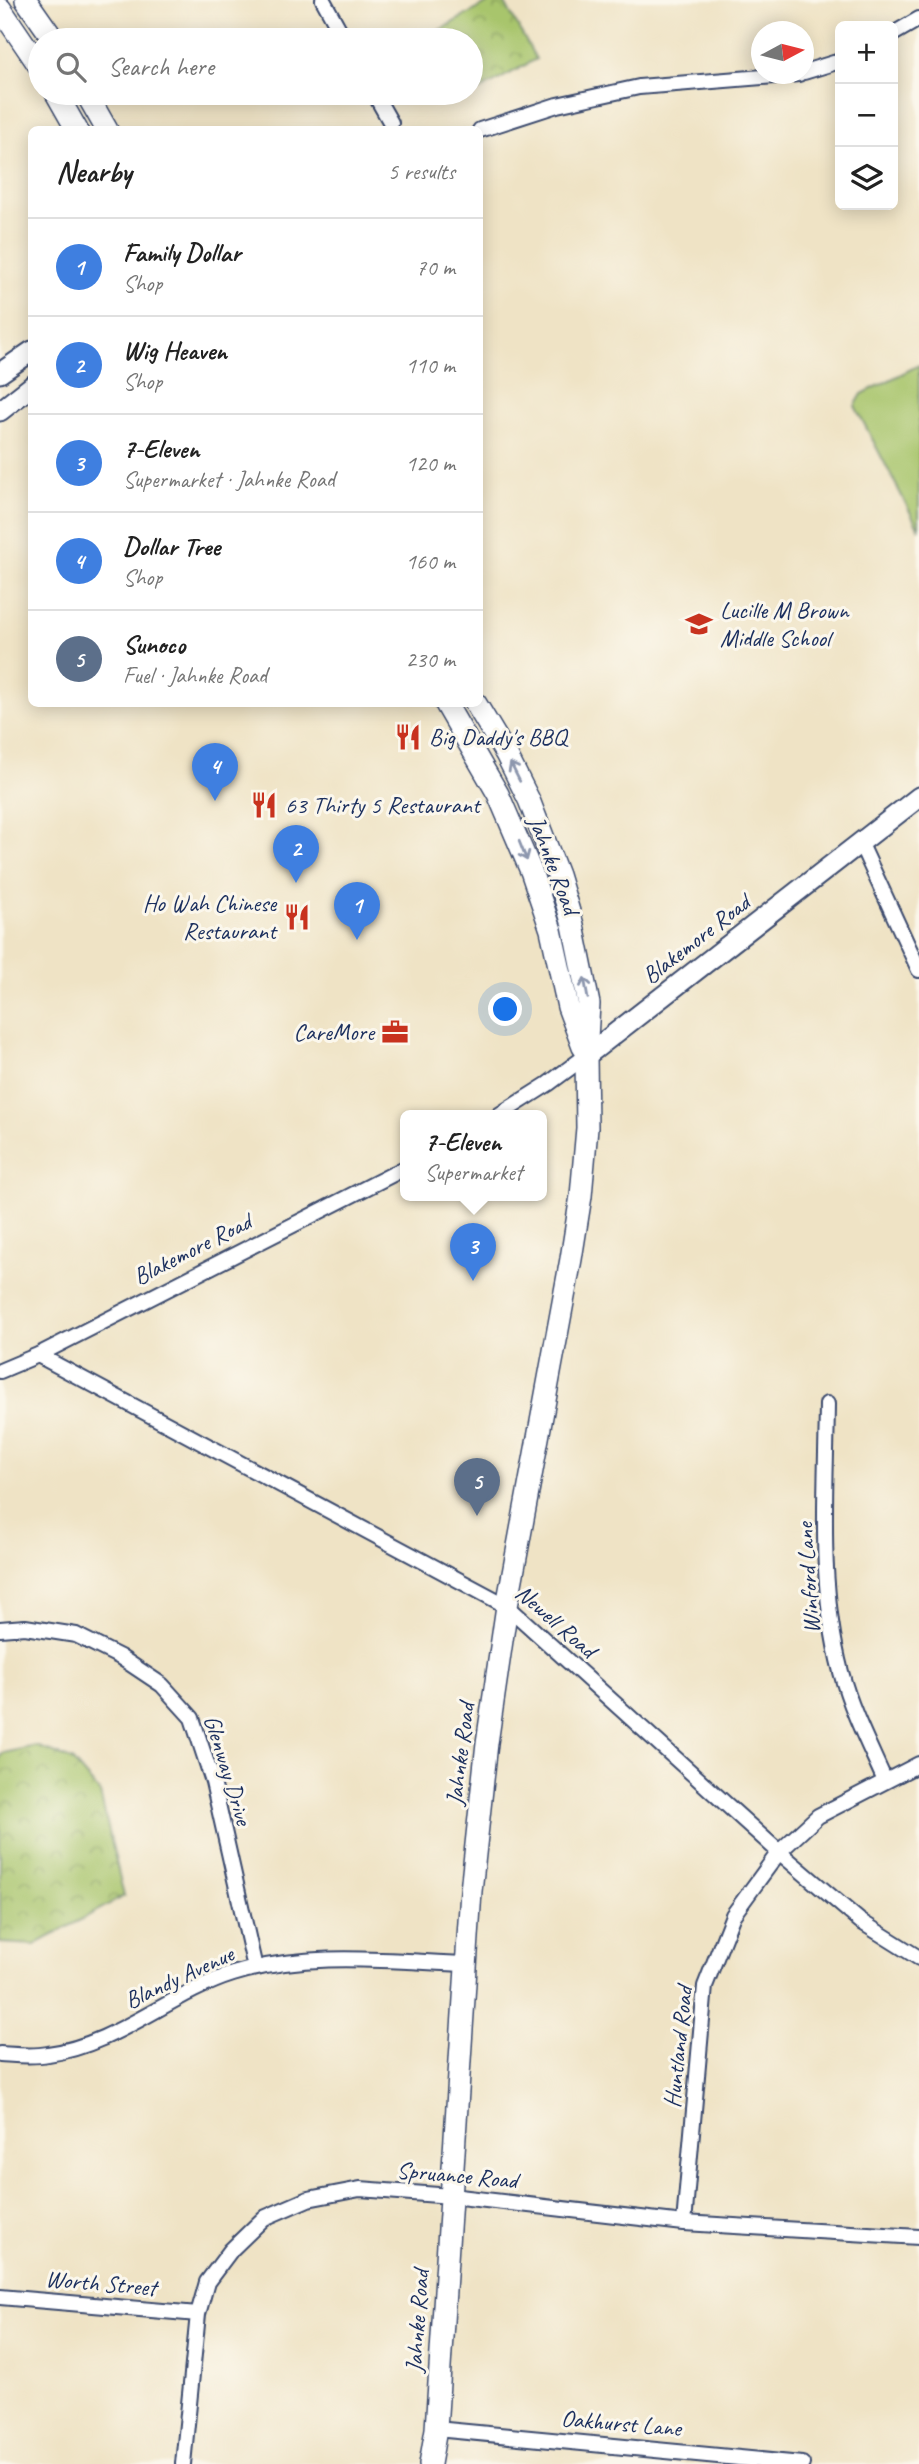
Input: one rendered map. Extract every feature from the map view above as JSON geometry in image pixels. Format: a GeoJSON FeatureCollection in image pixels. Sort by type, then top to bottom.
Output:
{"type":"FeatureCollection","features":[{"type":"Feature","properties":{"kind":"main road"},"geometry":{"type":"LineString","coordinates":[[26,0],[46,28]]}},
{"type":"Feature","properties":{"kind":"main road"},"geometry":{"type":"LineString","coordinates":[[0,8],[28,49]]}},
{"type":"Feature","properties":{"kind":"main road"},"geometry":{"type":"LineString","coordinates":[[63,105],[75,126]]}},
{"type":"Feature","properties":{"kind":"main road"},"geometry":{"type":"LineString","coordinates":[[93,105],[105,126]]}},
{"type":"Feature","properties":{"kind":"main road","name":"Jahnke Road"},"geometry":{"type":"LineString","coordinates":[[448,707],[498,794],[527,861],[551,930],[568,1007],[586,1056]]}},
{"type":"Feature","properties":{"kind":"main road","name":"Jahnke Road"},"geometry":{"type":"LineString","coordinates":[[430,2464],[436,2429],[466,1964],[487,1744],[507,1605],[581,1196],[587,1128],[586,1056],[589,1004],[573,925],[558,875],[529,800],[478,707]]}},
{"type":"Feature","properties":{"kind":"street"},"geometry":{"type":"LineString","coordinates":[[323,0],[338,28]]}},
{"type":"Feature","properties":{"kind":"street"},"geometry":{"type":"LineString","coordinates":[[898,31],[919,19]]}},
{"type":"Feature","properties":{"kind":"street"},"geometry":{"type":"LineString","coordinates":[[814,69],[835,63]]}},
{"type":"Feature","properties":{"kind":"street"},"geometry":{"type":"LineString","coordinates":[[483,129],[557,105],[639,87],[751,77]]}},
{"type":"Feature","properties":{"kind":"street"},"geometry":{"type":"LineString","coordinates":[[381,105],[391,124]]}},
{"type":"Feature","properties":{"kind":"street"},"geometry":{"type":"LineString","coordinates":[[0,373],[28,354]]}},
{"type":"Feature","properties":{"kind":"street"},"geometry":{"type":"LineString","coordinates":[[0,411],[28,389]]}},
{"type":"Feature","properties":{"kind":"street","name":"Blakemore Road"},"geometry":{"type":"LineString","coordinates":[[507,1110],[586,1056],[919,797]]}},
{"type":"Feature","properties":{"kind":"street"},"geometry":{"type":"LineString","coordinates":[[860,842],[919,970]]}},
{"type":"Feature","properties":{"kind":"street","name":"Blakemore Road"},"geometry":{"type":"LineString","coordinates":[[0,1371],[37,1355],[400,1171]]}},
{"type":"Feature","properties":{"kind":"street","name":"Newell Road"},"geometry":{"type":"LineString","coordinates":[[37,1355],[507,1605],[779,1852],[860,1921],[919,1958]]}},
{"type":"Feature","properties":{"kind":"street","name":"Winford Lane"},"geometry":{"type":"LineString","coordinates":[[827,1404],[825,1556],[828,1605],[841,1673],[856,1716],[885,1781]]}},
{"type":"Feature","properties":{"kind":"street","name":"Glenway Drive"},"geometry":{"type":"LineString","coordinates":[[0,1629],[25,1627],[76,1635],[120,1657],[162,1685],[192,1718],[213,1782],[255,1968]]}},
{"type":"Feature","properties":{"kind":"street","name":"Huntland Road"},"geometry":{"type":"LineString","coordinates":[[684,2223],[705,1986],[733,1915],[779,1852],[818,1816],[919,1764]]}},
{"type":"Feature","properties":{"kind":"street","name":"Blandy Avenue"},"geometry":{"type":"LineString","coordinates":[[0,2054],[40,2055],[86,2045],[212,1982],[255,1968],[316,1958],[466,1964]]}},
{"type":"Feature","properties":{"kind":"street","name":"Spruance Road"},"geometry":{"type":"LineString","coordinates":[[183,2464],[198,2314],[207,2283],[231,2250],[264,2218],[308,2199],[360,2189],[451,2196],[684,2223],[919,2237]]}},
{"type":"Feature","properties":{"kind":"street","name":"Worth Street"},"geometry":{"type":"LineString","coordinates":[[0,2297],[198,2314]]}},
{"type":"Feature","properties":{"kind":"street","name":"Oakhurst Lane"},"geometry":{"type":"LineString","coordinates":[[436,2429],[712,2459],[802,2464]]}},
{"type":"Feature","properties":{"kind":"green space"},"geometry":{"type":"Polygon","coordinates":[[[493,0],[503,0],[536,59],[483,88],[483,28],[443,28],[493,0]]]}},
{"type":"Feature","properties":{"kind":"green space"},"geometry":{"type":"Polygon","coordinates":[[[919,365],[919,529],[855,406],[862,394],[919,365]]]}},
{"type":"Feature","properties":{"kind":"green space"},"geometry":{"type":"Polygon","coordinates":[[[36,1746],[72,1760],[100,1793],[124,1896],[35,1945],[0,1943],[0,1758],[3,1753],[36,1746]]]}},
{"type":"Feature","properties":{"kind":"place","name":"Lucille M Brown Middle School"},"geometry":{"type":"Point","coordinates":[699,624]}},
{"type":"Feature","properties":{"kind":"place","name":"Big Daddy's BBQ"},"geometry":{"type":"Point","coordinates":[408,737]}},
{"type":"Feature","properties":{"kind":"place","name":"Dollar Tree"},"geometry":{"type":"Point","coordinates":[215,801]}},
{"type":"Feature","properties":{"kind":"place","name":"63 Thirty 5 Restaurant"},"geometry":{"type":"Point","coordinates":[264,805]}},
{"type":"Feature","properties":{"kind":"place","name":"Wig Heaven"},"geometry":{"type":"Point","coordinates":[296,883]}},
{"type":"Feature","properties":{"kind":"place","name":"Ho Wah Chinese Restaurant"},"geometry":{"type":"Point","coordinates":[297,917]}},
{"type":"Feature","properties":{"kind":"place","name":"Family Dollar"},"geometry":{"type":"Point","coordinates":[357,940]}},
{"type":"Feature","properties":{"kind":"place","name":"CareMore"},"geometry":{"type":"Point","coordinates":[395,1032]}},
{"type":"Feature","properties":{"kind":"place","name":"7-Eleven"},"geometry":{"type":"Point","coordinates":[473,1281]}},
{"type":"Feature","properties":{"kind":"place","name":"Sunoco"},"geometry":{"type":"Point","coordinates":[477,1516]}}]}
